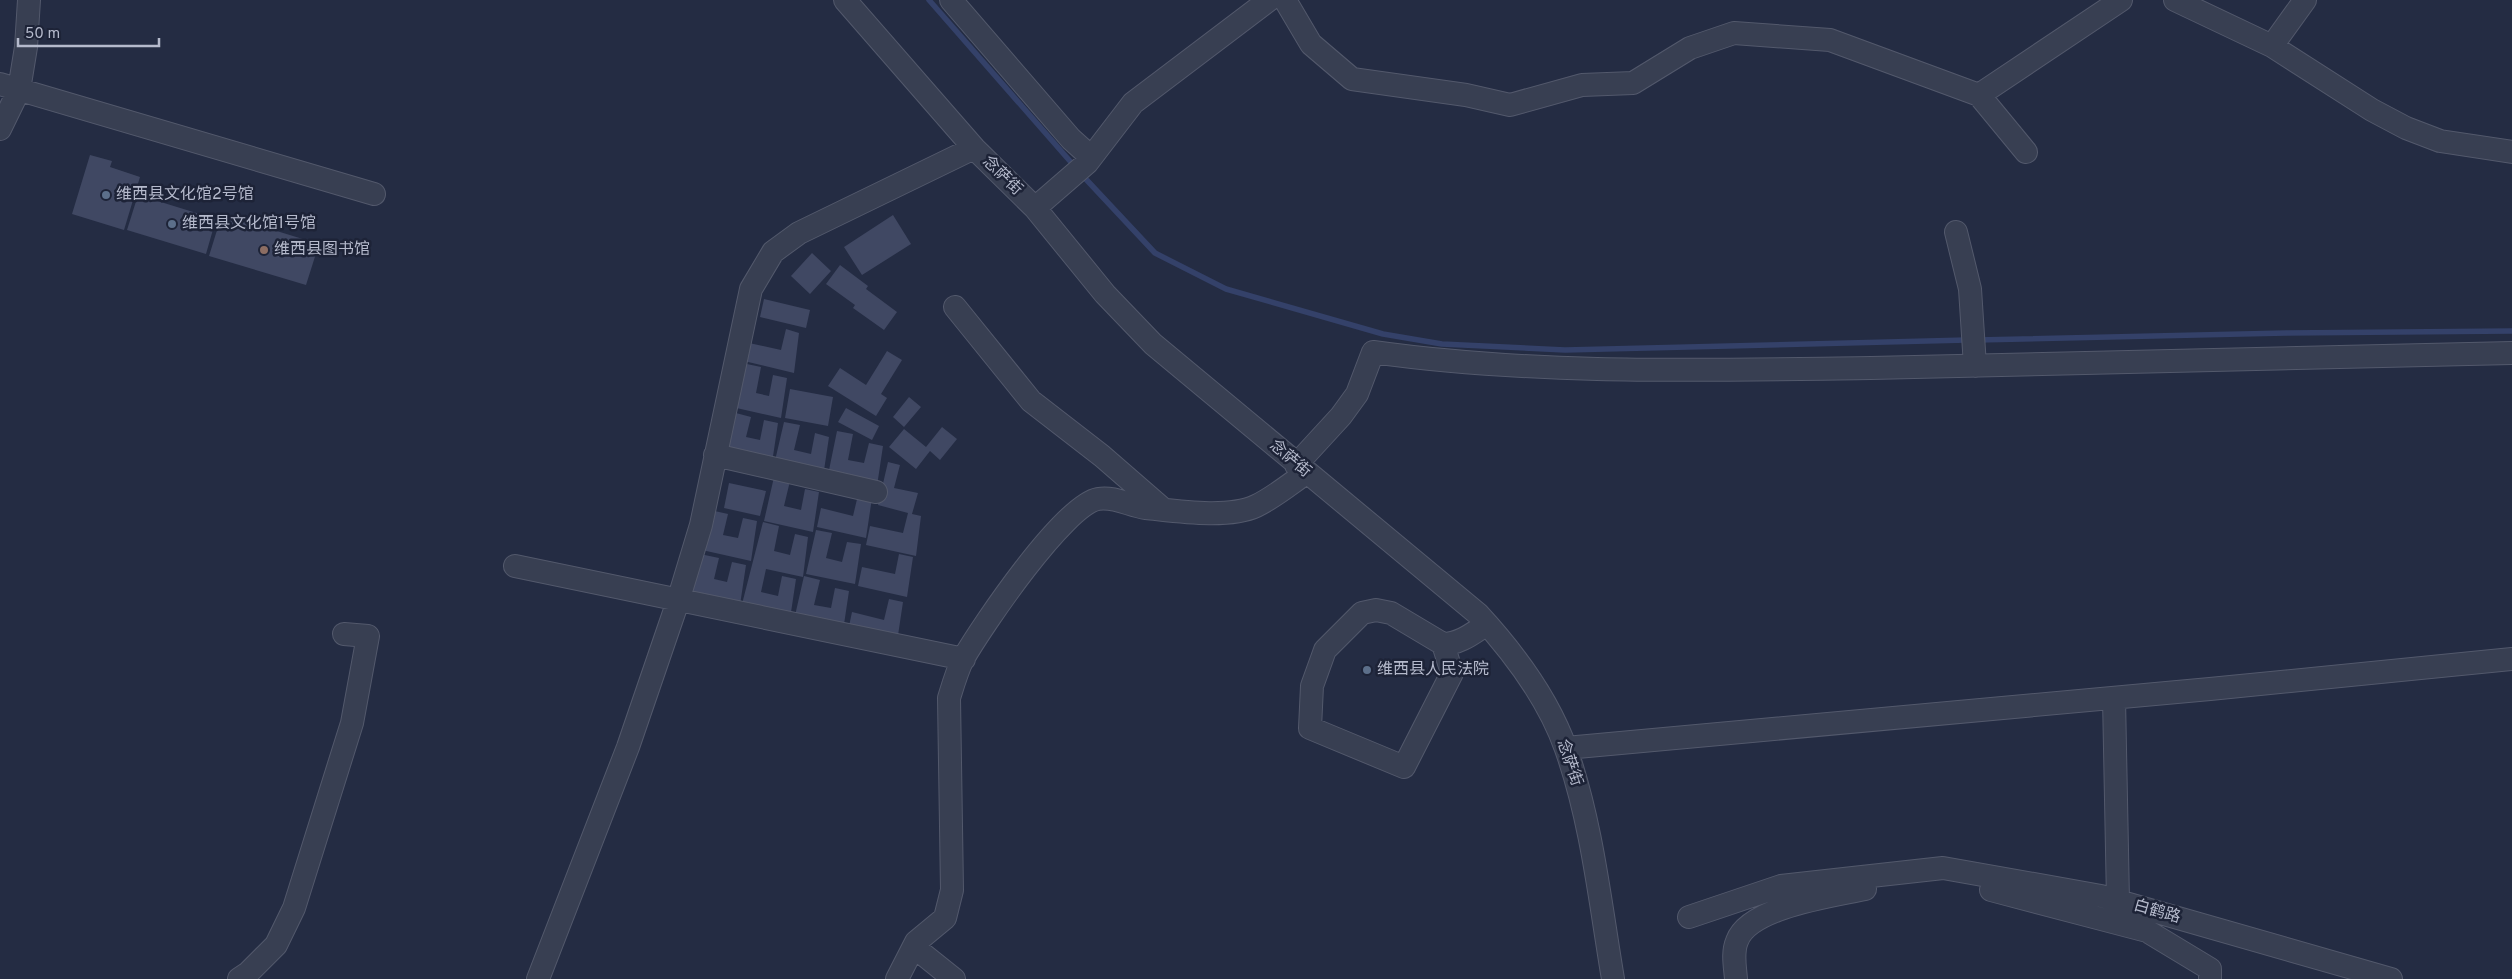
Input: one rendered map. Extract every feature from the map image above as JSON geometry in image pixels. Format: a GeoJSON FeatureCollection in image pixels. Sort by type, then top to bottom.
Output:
{"type":"FeatureCollection","features":[{"type":"Feature","properties":{"kind":"street"},"geometry":{"type":"LineString","coordinates":[[0,129],[10,87],[26,47],[29,0]]}},
{"type":"Feature","properties":{"kind":"street","name":"念萨街"},"geometry":{"type":"LineString","coordinates":[[846,0],[974,148],[1035,208],[1105,294],[1153,344],[1487,624],[1515,657],[1540,695],[1566,748],[1584,809],[1613,979]]}},
{"type":"Feature","properties":{"kind":"street"},"geometry":{"type":"LineString","coordinates":[[952,0],[1089,160]]}},
{"type":"Feature","properties":{"kind":"street"},"geometry":{"type":"LineString","coordinates":[[1035,208],[1089,160],[1133,103],[1269,0]]}},
{"type":"Feature","properties":{"kind":"street"},"geometry":{"type":"LineString","coordinates":[[1285,0],[1311,44],[1352,79],[1466,95],[1510,105],[1582,85],[1633,83],[1690,48],[1734,33],[1830,40],[1979,95],[2026,152]]}},
{"type":"Feature","properties":{"kind":"street"},"geometry":{"type":"LineString","coordinates":[[1979,95],[2121,0]]}},
{"type":"Feature","properties":{"kind":"street"},"geometry":{"type":"LineString","coordinates":[[2175,0],[2272,46],[2372,110],[2406,128],[2440,141],[2512,152]]}},
{"type":"Feature","properties":{"kind":"street"},"geometry":{"type":"LineString","coordinates":[[2272,46],[2305,0]]}},
{"type":"Feature","properties":{"kind":"street"},"geometry":{"type":"LineString","coordinates":[[10,87],[374,194]]}},
{"type":"Feature","properties":{"kind":"street"},"geometry":{"type":"LineString","coordinates":[[538,979],[628,747],[678,601],[701,525],[751,289],[774,252],[799,233],[974,148]]}},
{"type":"Feature","properties":{"kind":"street"},"geometry":{"type":"LineString","coordinates":[[1956,232],[1970,289],[1974,366]]}},
{"type":"Feature","properties":{"kind":"street"},"geometry":{"type":"LineString","coordinates":[[955,307],[1031,401],[1102,456],[1163,509]]}},
{"type":"Feature","properties":{"kind":"street"},"geometry":{"type":"LineString","coordinates":[[897,979],[914,947],[945,918],[952,890],[949,698],[964,659],[1020,574],[1080,507],[1099,499],[1121,500],[1144,508],[1209,513],[1236,511],[1255,507],[1301,469],[1357,394],[1373,352],[1434,361],[1546,367],[1722,370],[2190,363],[2512,353]]}},
{"type":"Feature","properties":{"kind":"street"},"geometry":{"type":"LineString","coordinates":[[715,455],[876,492]]}},
{"type":"Feature","properties":{"kind":"street"},"geometry":{"type":"LineString","coordinates":[[515,566],[964,659]]}},
{"type":"Feature","properties":{"kind":"street"},"geometry":{"type":"LineString","coordinates":[[1443,644],[1450,661],[1452,673],[1404,767],[1310,728],[1312,686],[1325,650],[1362,613],[1376,610],[1391,613],[1443,644],[1452,644],[1463,640],[1487,624]]}},
{"type":"Feature","properties":{"kind":"street"},"geometry":{"type":"LineString","coordinates":[[239,979],[248,973],[276,945],[294,908],[352,723],[368,636],[344,634]]}},
{"type":"Feature","properties":{"kind":"street"},"geometry":{"type":"LineString","coordinates":[[1566,748],[2114,698],[2512,659]]}},
{"type":"Feature","properties":{"kind":"street","name":"白鹤路"},"geometry":{"type":"LineString","coordinates":[[2114,698],[2118,901],[2391,979]]}},
{"type":"Feature","properties":{"kind":"street"},"geometry":{"type":"LineString","coordinates":[[1689,917],[1781,886],[1943,868],[2118,901]]}},
{"type":"Feature","properties":{"kind":"street"},"geometry":{"type":"LineString","coordinates":[[1736,979],[1734,954],[1737,939],[1754,922],[1776,908],[1877,886],[1963,883],[2147,931],[2210,969],[2210,979]]}},
{"type":"Feature","properties":{"kind":"street"},"geometry":{"type":"LineString","coordinates":[[914,947],[954,979]]}},
{"type":"Feature","properties":{"kind":"building","name":"维西县文化馆2号馆"},"geometry":{"type":"Polygon","coordinates":[[[90,155],[112,161],[110,167],[140,177],[124,230],[72,214],[90,155]]]}},
{"type":"Feature","properties":{"kind":"building","name":"维西县文化馆1号馆"},"geometry":{"type":"Polygon","coordinates":[[[138,195],[216,219],[206,254],[127,230],[138,195]]]}},
{"type":"Feature","properties":{"kind":"building","name":"维西县图书馆"},"geometry":{"type":"Polygon","coordinates":[[[222,214],[319,244],[306,285],[209,256],[222,214]]]}},
{"type":"Feature","properties":{"kind":"building"},"geometry":{"type":"Polygon","coordinates":[[[893,215],[911,244],[862,275],[844,247],[893,215]]]}},
{"type":"Feature","properties":{"kind":"building"},"geometry":{"type":"Polygon","coordinates":[[[812,253],[831,271],[810,294],[791,276],[812,253]]]}},
{"type":"Feature","properties":{"kind":"building"},"geometry":{"type":"Polygon","coordinates":[[[840,265],[868,286],[866,289],[897,312],[884,330],[853,308],[855,305],[826,284],[840,265]]]}},
{"type":"Feature","properties":{"kind":"building"},"geometry":{"type":"Polygon","coordinates":[[[764,299],[810,310],[806,328],[760,317],[764,299]]]}},
{"type":"Feature","properties":{"kind":"building"},"geometry":{"type":"Polygon","coordinates":[[[786,329],[799,333],[794,373],[744,361],[749,343],[781,350],[786,329]]]}},
{"type":"Feature","properties":{"kind":"building"},"geometry":{"type":"Polygon","coordinates":[[[887,351],[902,360],[881,394],[887,398],[876,416],[828,386],[840,368],[866,385],[887,351]]]}},
{"type":"Feature","properties":{"kind":"building"},"geometry":{"type":"Polygon","coordinates":[[[742,363],[761,367],[756,393],[769,396],[773,375],[787,378],[781,418],[732,407],[742,363]]]}},
{"type":"Feature","properties":{"kind":"building"},"geometry":{"type":"Polygon","coordinates":[[[790,389],[833,397],[828,426],[785,418],[790,389]]]}},
{"type":"Feature","properties":{"kind":"building"},"geometry":{"type":"Polygon","coordinates":[[[909,397],[921,407],[904,427],[893,417],[909,397]]]}},
{"type":"Feature","properties":{"kind":"building"},"geometry":{"type":"Polygon","coordinates":[[[846,408],[879,426],[872,440],[838,422],[846,408]]]}},
{"type":"Feature","properties":{"kind":"building"},"geometry":{"type":"Polygon","coordinates":[[[732,412],[751,417],[746,437],[760,440],[764,420],[778,423],[772,463],[723,452],[732,412]]]}},
{"type":"Feature","properties":{"kind":"building"},"geometry":{"type":"Polygon","coordinates":[[[784,422],[800,425],[794,450],[811,454],[815,433],[829,437],[823,477],[774,465],[784,422]]]}},
{"type":"Feature","properties":{"kind":"building"},"geometry":{"type":"Polygon","coordinates":[[[942,427],[957,439],[940,460],[930,451],[916,469],[889,447],[904,429],[926,447],[942,427]]]}},
{"type":"Feature","properties":{"kind":"building"},"geometry":{"type":"Polygon","coordinates":[[[837,431],[853,434],[848,460],[864,463],[869,443],[883,446],[877,486],[828,475],[837,431]]]}},
{"type":"Feature","properties":{"kind":"building"},"geometry":{"type":"Polygon","coordinates":[[[888,462],[900,465],[894,488],[918,493],[912,514],[921,516],[916,556],[866,545],[870,526],[903,533],[908,513],[878,505],[888,462]]]}},
{"type":"Feature","properties":{"kind":"building"},"geometry":{"type":"Polygon","coordinates":[[[774,477],[790,481],[784,506],[801,510],[805,489],[819,492],[813,532],[764,521],[774,477]]]}},
{"type":"Feature","properties":{"kind":"building"},"geometry":{"type":"Polygon","coordinates":[[[729,483],[766,491],[760,516],[724,508],[729,483]]]}},
{"type":"Feature","properties":{"kind":"building"},"geometry":{"type":"Polygon","coordinates":[[[858,495],[872,498],[866,538],[817,527],[821,508],[853,516],[858,495]]]}},
{"type":"Feature","properties":{"kind":"building"},"geometry":{"type":"Polygon","coordinates":[[[710,510],[728,514],[723,535],[738,538],[743,518],[757,521],[751,561],[702,550],[710,510]]]}},
{"type":"Feature","properties":{"kind":"building"},"geometry":{"type":"Polygon","coordinates":[[[763,522],[779,526],[774,551],[790,555],[795,534],[808,537],[803,577],[766,569],[761,592],[778,596],[782,576],[796,579],[790,619],[741,608],[763,522]]]}},
{"type":"Feature","properties":{"kind":"building"},"geometry":{"type":"Polygon","coordinates":[[[816,530],[832,533],[826,558],[842,562],[847,542],[861,544],[855,584],[806,574],[816,530]]]}},
{"type":"Feature","properties":{"kind":"building"},"geometry":{"type":"Polygon","coordinates":[[[700,554],[719,558],[714,579],[727,582],[732,562],[746,565],[740,605],[691,593],[700,554]]]}},
{"type":"Feature","properties":{"kind":"building"},"geometry":{"type":"Polygon","coordinates":[[[899,554],[913,557],[907,597],[858,586],[862,567],[895,574],[899,554]]]}},
{"type":"Feature","properties":{"kind":"building"},"geometry":{"type":"Polygon","coordinates":[[[804,576],[820,580],[814,605],[831,608],[835,588],[849,591],[843,631],[794,620],[804,576]]]}},
{"type":"Feature","properties":{"kind":"building"},"geometry":{"type":"Polygon","coordinates":[[[889,599],[903,602],[897,642],[848,631],[852,612],[884,620],[889,599]]]}},
{"type":"Feature","properties":{"kind":"waterway"},"geometry":{"type":"LineString","coordinates":[[929,0],[1076,168]]}},
{"type":"Feature","properties":{"kind":"waterway"},"geometry":{"type":"LineString","coordinates":[[1082,175],[1155,253],[1226,289],[1383,334],[1442,344],[1565,350],[1967,340]]}},
{"type":"Feature","properties":{"kind":"waterway"},"geometry":{"type":"LineString","coordinates":[[1977,340],[2286,333],[2512,331]]}},
{"type":"Feature","properties":{"kind":"place","name":"维西县文化馆2号馆"},"geometry":{"type":"Point","coordinates":[106,195]}},
{"type":"Feature","properties":{"kind":"place","name":"维西县文化馆1号馆"},"geometry":{"type":"Point","coordinates":[172,224]}},
{"type":"Feature","properties":{"kind":"place","name":"维西县图书馆"},"geometry":{"type":"Point","coordinates":[264,250]}},
{"type":"Feature","properties":{"kind":"place","name":"维西县人民法院"},"geometry":{"type":"Point","coordinates":[1367,670]}}]}
